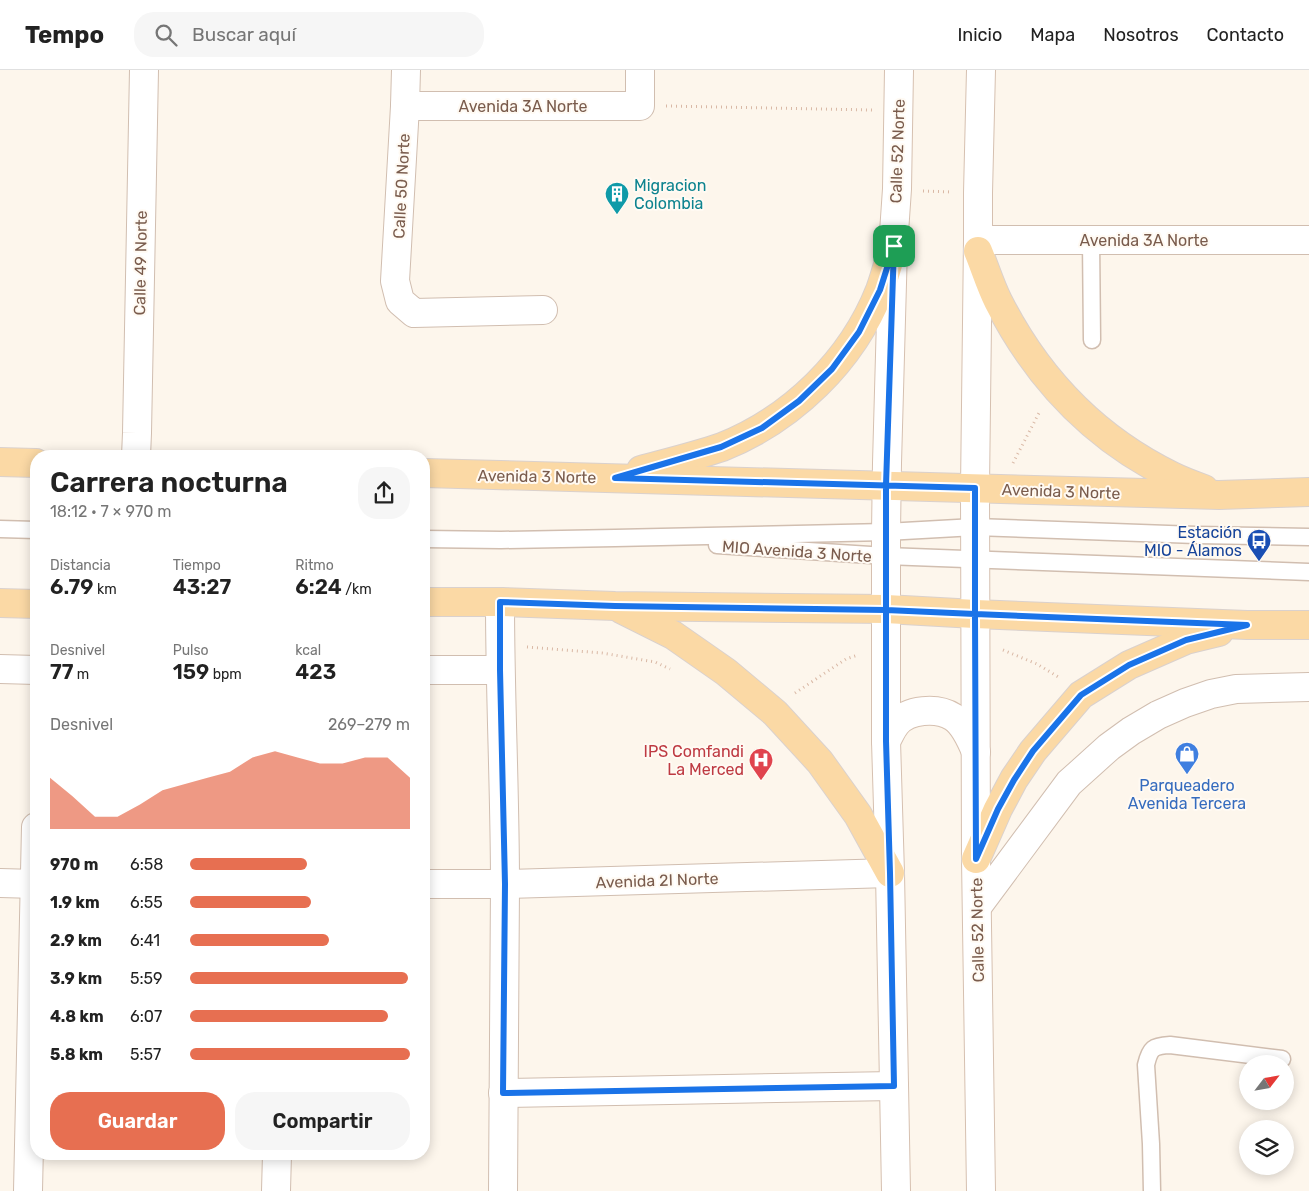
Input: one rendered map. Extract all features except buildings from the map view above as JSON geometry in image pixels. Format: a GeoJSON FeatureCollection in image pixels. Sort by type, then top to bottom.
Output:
{"type":"FeatureCollection","features":[{"type":"Feature","properties":{"kind":"main road"},"geometry":{"type":"LineString","coordinates":[[615,478],[721,447],[762,428],[799,401],[832,369],[859,332],[880,290],[894,246]]}},
{"type":"Feature","properties":{"kind":"main road"},"geometry":{"type":"LineString","coordinates":[[978,246],[997,300],[1022,344],[1053,386],[1089,421],[1129,452],[1172,476],[1219,495]]}},
{"type":"Feature","properties":{"kind":"main road"},"geometry":{"type":"LineString","coordinates":[[0,462],[30,463]]}},
{"type":"Feature","properties":{"kind":"main road","name":"Avenida 3 Norte"},"geometry":{"type":"LineString","coordinates":[[430,474],[1219,495],[1309,492]]}},
{"type":"Feature","properties":{"kind":"main road"},"geometry":{"type":"LineString","coordinates":[[430,602],[886,610],[1247,625],[1309,625]]}},
{"type":"Feature","properties":{"kind":"main road"},"geometry":{"type":"LineString","coordinates":[[0,603],[30,604]]}},
{"type":"Feature","properties":{"kind":"main road"},"geometry":{"type":"LineString","coordinates":[[615,606],[673,635],[726,672],[775,713],[820,762],[858,816],[890,873]]}},
{"type":"Feature","properties":{"kind":"main road"},"geometry":{"type":"LineString","coordinates":[[976,859],[998,809],[1014,780],[1033,751],[1081,695],[1129,665],[1186,640],[1247,625]]}},
{"type":"Feature","properties":{"kind":"street","name":"Calle 49 Norte"},"geometry":{"type":"LineString","coordinates":[[136,450],[144,70]]}},
{"type":"Feature","properties":{"kind":"street","name":"Calle 50 Norte"},"geometry":{"type":"LineString","coordinates":[[406,70],[395,281],[400,301],[414,313],[543,310]]}},
{"type":"Feature","properties":{"kind":"street"},"geometry":{"type":"LineString","coordinates":[[640,70],[640,106]]}},
{"type":"Feature","properties":{"kind":"street","name":"Calle 52 Norte"},"geometry":{"type":"LineString","coordinates":[[896,1191],[886,741],[886,485],[897,189],[899,70]]}},
{"type":"Feature","properties":{"kind":"street","name":"Calle 52 Norte"},"geometry":{"type":"LineString","coordinates":[[981,1191],[976,859],[975,488],[978,193],[982,70]]}},
{"type":"Feature","properties":{"kind":"street","name":"Avenida 3A Norte"},"geometry":{"type":"LineString","coordinates":[[405,106],[640,106]]}},
{"type":"Feature","properties":{"kind":"street","name":"Avenida 3A Norte"},"geometry":{"type":"LineString","coordinates":[[978,246],[1091,240],[1309,240]]}},
{"type":"Feature","properties":{"kind":"street"},"geometry":{"type":"LineString","coordinates":[[500,602],[505,884],[504,1191]]}},
{"type":"Feature","properties":{"kind":"street"},"geometry":{"type":"LineString","coordinates":[[0,669],[30,670]]}},
{"type":"Feature","properties":{"kind":"street"},"geometry":{"type":"LineString","coordinates":[[430,670],[500,670]]}},
{"type":"Feature","properties":{"kind":"street"},"geometry":{"type":"LineString","coordinates":[[977,907],[1069,783],[1109,747],[1131,731],[1158,715],[1210,694],[1236,689],[1309,687]]}},
{"type":"Feature","properties":{"kind":"street"},"geometry":{"type":"LineString","coordinates":[[886,741],[896,723],[914,712],[934,710],[953,717],[967,732],[976,752]]}},
{"type":"Feature","properties":{"kind":"street","name":"Avenida 2I Norte"},"geometry":{"type":"LineString","coordinates":[[430,884],[505,884],[890,873]]}},
{"type":"Feature","properties":{"kind":"street"},"geometry":{"type":"LineString","coordinates":[[0,883],[30,884]]}},
{"type":"Feature","properties":{"kind":"street"},"geometry":{"type":"LineString","coordinates":[[503,1093],[894,1086]]}},
{"type":"Feature","properties":{"kind":"street"},"geometry":{"type":"LineString","coordinates":[[28,1191],[30,1114]]}},
{"type":"Feature","properties":{"kind":"street"},"geometry":{"type":"LineString","coordinates":[[276,1191],[277,1160]]}},
{"type":"Feature","properties":{"kind":"lane"},"geometry":{"type":"LineString","coordinates":[[1091,240],[1092,340]]}},
{"type":"Feature","properties":{"kind":"lane","name":"MIO Avenida 3 Norte"},"geometry":{"type":"LineString","coordinates":[[615,538],[886,544],[975,528],[1309,537]]}},
{"type":"Feature","properties":{"kind":"lane"},"geometry":{"type":"LineString","coordinates":[[0,529],[30,530]]}},
{"type":"Feature","properties":{"kind":"lane","name":"MIO Avenida 3 Norte"},"geometry":{"type":"LineString","coordinates":[[430,538],[501,540],[615,538],[886,544],[976,560],[1309,572]]}},
{"type":"Feature","properties":{"kind":"lane"},"geometry":{"type":"LineString","coordinates":[[1152,1191],[1146,1065],[1149,1053],[1158,1046],[1170,1045],[1256,1055]]}},
{"type":"Feature","properties":{"kind":"path"},"geometry":{"type":"LineString","coordinates":[[640,106],[899,109]]}},
{"type":"Feature","properties":{"kind":"path"},"geometry":{"type":"LineString","coordinates":[[918,190],[955,192]]}},
{"type":"Feature","properties":{"kind":"path"},"geometry":{"type":"LineString","coordinates":[[1011,465],[1044,404]]}},
{"type":"Feature","properties":{"kind":"place","name":"Migracion Colombia"},"geometry":{"type":"Point","coordinates":[617,215]}},
{"type":"Feature","properties":{"kind":"place","name":"Estación MIO - Álamos"},"geometry":{"type":"Point","coordinates":[1259,562]}},
{"type":"Feature","properties":{"kind":"place","name":"Parqueadero Avenida Tercera"},"geometry":{"type":"Point","coordinates":[1187,775]}},
{"type":"Feature","properties":{"kind":"place","name":"IPS Comfandi La Merced"},"geometry":{"type":"Point","coordinates":[761,781]}},
{"type":"Feature","properties":{"kind":"route"},"geometry":{"type":"LineString","coordinates":[[894,246],[880,290],[859,332],[832,369],[799,401],[762,428],[721,447],[615,478],[886,485],[975,488],[975,614],[1247,625],[1186,640],[1129,665],[1081,695],[1033,751],[1014,780],[998,809],[976,859],[975,614],[886,610],[615,606],[500,602],[505,884],[503,1093],[894,1086],[886,741],[887,645],[886,610],[886,485],[894,246]]}}]}
